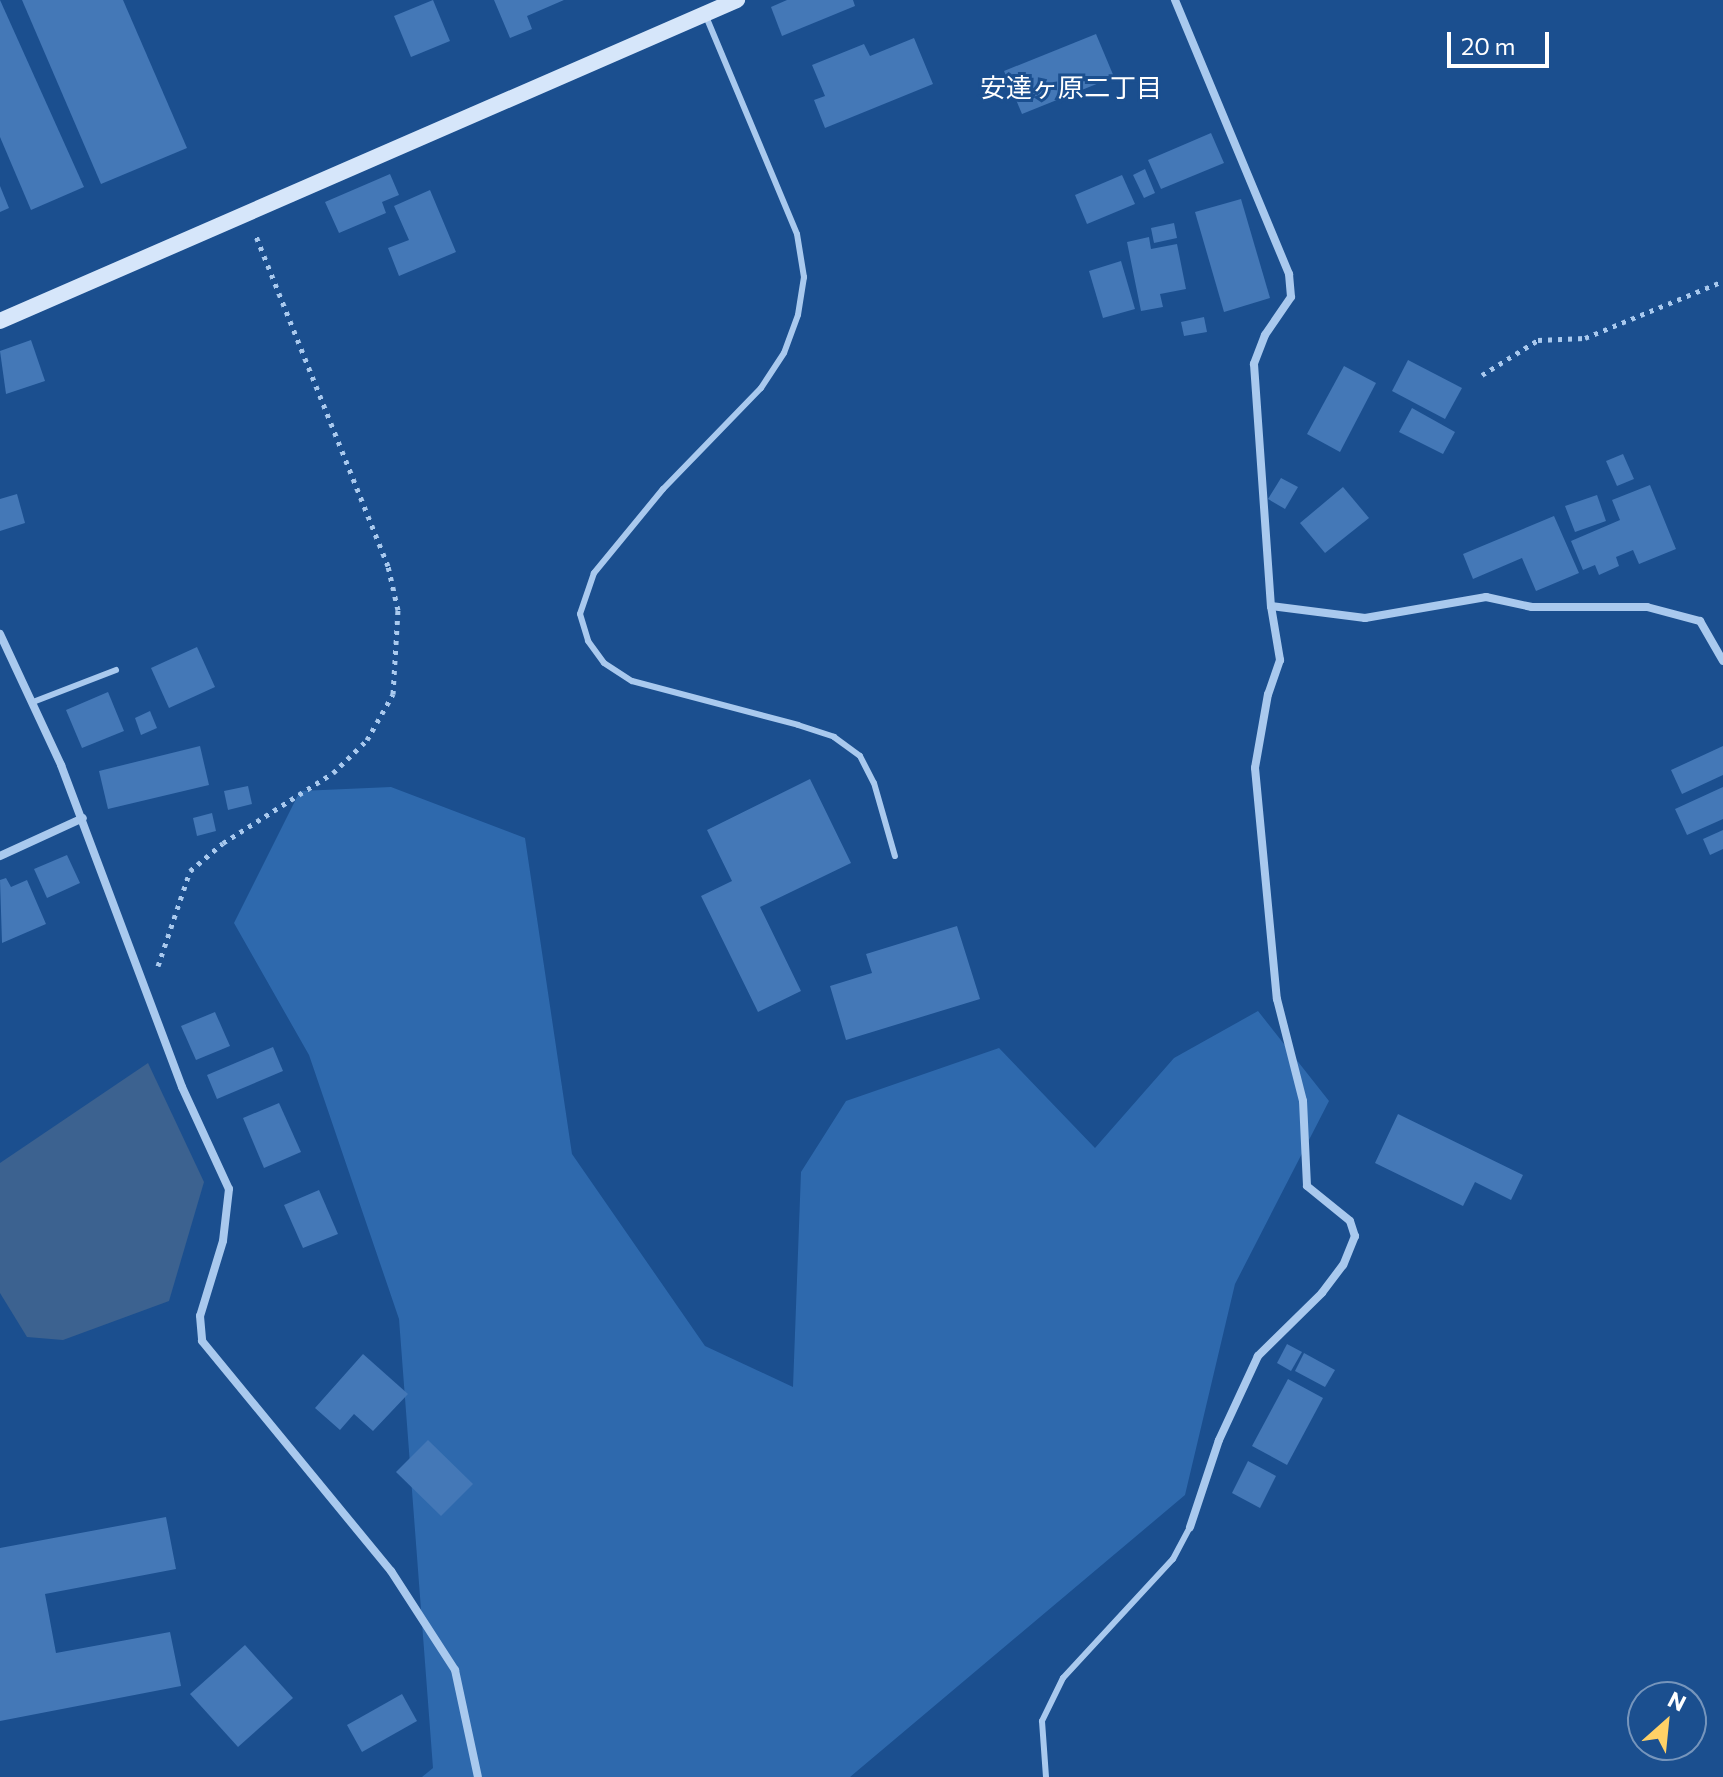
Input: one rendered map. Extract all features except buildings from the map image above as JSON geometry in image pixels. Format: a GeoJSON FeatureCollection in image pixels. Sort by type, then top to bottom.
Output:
{"type":"FeatureCollection","features":[{"type":"Feature","properties":{"kind":"street"},"geometry":{"type":"LineString","coordinates":[[0,321],[737,0]]}},
{"type":"Feature","properties":{"kind":"street"},"geometry":{"type":"LineString","coordinates":[[1175,0],[1289,274],[1291,297],[1265,335],[1254,364],[1271,606],[1280,660],[1268,694],[1255,768],[1277,999],[1303,1101],[1307,1186],[1350,1221],[1355,1236],[1343,1265],[1322,1293],[1258,1356],[1219,1440],[1190,1527]]}},
{"type":"Feature","properties":{"kind":"street"},"geometry":{"type":"LineString","coordinates":[[1271,606],[1365,618],[1486,597],[1532,607],[1647,607],[1700,621],[1723,661]]}},
{"type":"Feature","properties":{"kind":"street"},"geometry":{"type":"LineString","coordinates":[[0,634],[83,818],[147,994],[229,1189],[223,1241],[200,1316],[202,1341],[391,1571],[455,1670],[475,1776]]}},
{"type":"Feature","properties":{"kind":"street"},"geometry":{"type":"LineString","coordinates":[[0,856],[83,818]]}},
{"type":"Feature","properties":{"kind":"lane"},"geometry":{"type":"LineString","coordinates":[[705,14],[797,234],[804,277],[798,315],[784,353],[761,388],[663,489],[594,573],[580,614],[588,641],[604,663],[632,681],[798,725],[834,737],[860,756],[874,783],[895,856]]}},
{"type":"Feature","properties":{"kind":"lane"},"geometry":{"type":"LineString","coordinates":[[33,702],[116,670]]}},
{"type":"Feature","properties":{"kind":"lane"},"geometry":{"type":"LineString","coordinates":[[1046,1777],[1042,1721],[1063,1678],[1173,1559],[1190,1527]]}},
{"type":"Feature","properties":{"kind":"path"},"geometry":{"type":"LineString","coordinates":[[147,994],[190,871],[223,843],[333,773],[367,740],[393,694],[398,610],[388,566],[247,214]]}},
{"type":"Feature","properties":{"kind":"path"},"geometry":{"type":"LineString","coordinates":[[1482,375],[1538,340],[1585,338],[1723,281]]}},
{"type":"Feature","properties":{"kind":"shaded area"},"geometry":{"type":"Polygon","coordinates":[[[391,787],[525,838],[572,1154],[705,1346],[793,1387],[801,1172],[846,1101],[999,1048],[1095,1148],[1174,1058],[1258,1011],[1329,1101],[1235,1284],[1185,1495],[850,1777],[422,1777],[433,1768],[399,1319],[309,1055],[234,923],[300,791],[391,787]]]}},
{"type":"Feature","properties":{"kind":"shaded area"},"geometry":{"type":"Polygon","coordinates":[[[148,1063],[204,1182],[169,1301],[63,1340],[27,1337],[0,1293],[0,1163],[148,1063]]]}},
{"type":"Feature","properties":{"kind":"district","name":"安達ヶ原二丁目"},"geometry":{"type":"Point","coordinates":[1071,87]}}]}
